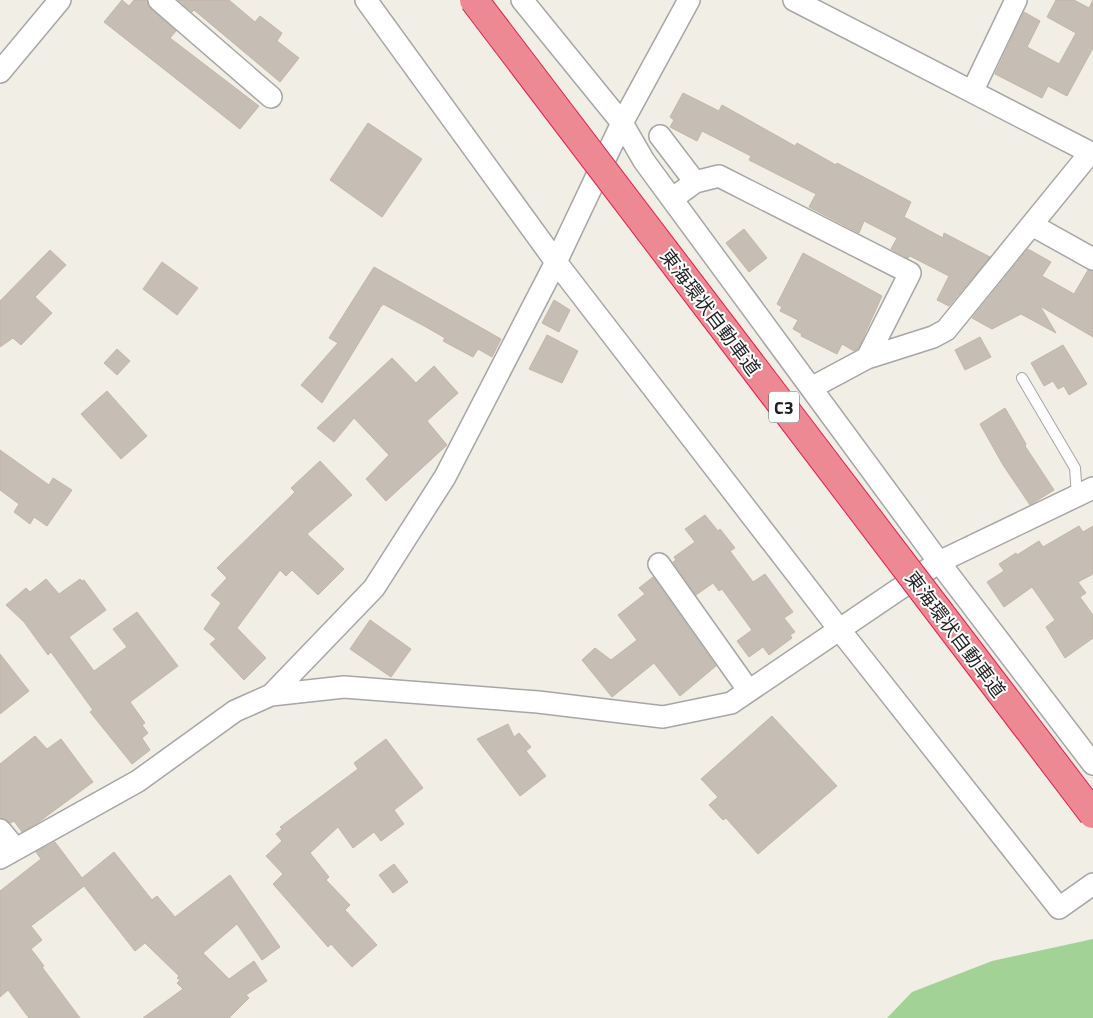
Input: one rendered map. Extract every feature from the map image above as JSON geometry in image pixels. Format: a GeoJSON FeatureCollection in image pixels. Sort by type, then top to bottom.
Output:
{"type":"FeatureCollection","features":[{"type":"Feature","properties":{"kind":"highway","name":"東海環状自動車道"},"geometry":{"type":"LineString","coordinates":[[474,0],[1093,814]]}},
{"type":"Feature","properties":{"kind":"street"},"geometry":{"type":"LineString","coordinates":[[0,72],[60,0]]}},
{"type":"Feature","properties":{"kind":"street"},"geometry":{"type":"LineString","coordinates":[[159,0],[271,98]]}},
{"type":"Feature","properties":{"kind":"street"},"geometry":{"type":"LineString","coordinates":[[366,0],[556,262],[839,629],[1059,908],[1093,884]]}},
{"type":"Feature","properties":{"kind":"street"},"geometry":{"type":"LineString","coordinates":[[522,0],[622,124],[644,161],[939,562],[1093,764]]}},
{"type":"Feature","properties":{"kind":"street"},"geometry":{"type":"LineString","coordinates":[[271,695],[374,588],[445,477],[556,262],[622,124],[689,0]]}},
{"type":"Feature","properties":{"kind":"street"},"geometry":{"type":"LineString","coordinates":[[794,0],[973,90],[1092,153],[946,330],[933,337],[867,358],[811,388]]}},
{"type":"Feature","properties":{"kind":"street"},"geometry":{"type":"LineString","coordinates":[[973,90],[1016,0]]}},
{"type":"Feature","properties":{"kind":"street"},"geometry":{"type":"LineString","coordinates":[[660,136],[696,182]]}},
{"type":"Feature","properties":{"kind":"street"},"geometry":{"type":"LineString","coordinates":[[672,198],[696,182],[719,176],[910,273],[867,358]]}},
{"type":"Feature","properties":{"kind":"street"},"geometry":{"type":"LineString","coordinates":[[1032,225],[1093,259]]}},
{"type":"Feature","properties":{"kind":"street"},"geometry":{"type":"LineString","coordinates":[[0,830],[8,854],[138,781],[235,711],[271,695],[344,687],[538,702],[663,718],[731,703],[939,562],[1085,492]]}},
{"type":"Feature","properties":{"kind":"street"},"geometry":{"type":"LineString","coordinates":[[659,564],[749,690]]}},
{"type":"Feature","properties":{"kind":"lane"},"geometry":{"type":"LineString","coordinates":[[1022,378],[1075,468],[1085,492]]}},
{"type":"Feature","properties":{"kind":"green space"},"geometry":{"type":"Polygon","coordinates":[[[1093,939],[1093,1018],[887,1018],[912,992],[992,961],[1093,939]]]}},
{"type":"Feature","properties":{"kind":"building"},"geometry":{"type":"Polygon","coordinates":[[[122,0],[129,6],[134,0],[147,0],[151,9],[176,31],[170,38],[259,106],[240,129],[104,22],[122,0]]]}},
{"type":"Feature","properties":{"kind":"building"},"geometry":{"type":"Polygon","coordinates":[[[178,0],[229,0],[255,22],[260,16],[282,33],[277,41],[299,58],[280,82],[194,10],[192,12],[178,0]]]}},
{"type":"Feature","properties":{"kind":"building"},"geometry":{"type":"Polygon","coordinates":[[[1056,0],[1074,0],[1089,8],[1093,0],[1093,48],[1067,96],[1048,86],[1042,98],[995,74],[1024,12],[1040,21],[1027,47],[1059,64],[1076,33],[1047,17],[1056,0]]]}},
{"type":"Feature","properties":{"kind":"building"},"geometry":{"type":"Polygon","coordinates":[[[683,93],[719,111],[722,105],[795,146],[797,143],[836,165],[837,163],[911,202],[904,217],[943,238],[944,233],[990,257],[949,306],[937,300],[949,276],[910,256],[908,258],[891,249],[897,238],[864,221],[859,233],[809,207],[816,194],[749,160],[751,156],[702,131],[697,141],[670,127],[674,120],[670,117],[683,93]]]}},
{"type":"Feature","properties":{"kind":"building"},"geometry":{"type":"Polygon","coordinates":[[[368,123],[422,159],[382,217],[330,180],[368,123]]]}},
{"type":"Feature","properties":{"kind":"building"},"geometry":{"type":"Polygon","coordinates":[[[744,229],[767,258],[749,272],[726,243],[744,229]]]}},
{"type":"Feature","properties":{"kind":"building"},"geometry":{"type":"Polygon","coordinates":[[[1028,249],[1051,262],[1042,276],[1074,294],[1088,270],[1093,271],[1093,337],[1040,306],[1056,333],[1021,314],[992,329],[972,318],[1028,249]]]}},
{"type":"Feature","properties":{"kind":"building"},"geometry":{"type":"Polygon","coordinates":[[[50,250],[66,265],[35,297],[52,313],[21,345],[13,338],[0,347],[0,301],[50,250]]]}},
{"type":"Feature","properties":{"kind":"building"},"geometry":{"type":"Polygon","coordinates":[[[803,253],[882,296],[858,349],[854,351],[842,344],[837,354],[801,336],[802,334],[793,329],[798,320],[780,311],[782,307],[777,304],[803,253]]]}},
{"type":"Feature","properties":{"kind":"building"},"geometry":{"type":"Polygon","coordinates":[[[162,262],[198,288],[177,315],[143,289],[162,262]]]}},
{"type":"Feature","properties":{"kind":"building"},"geometry":{"type":"Polygon","coordinates":[[[374,267],[501,339],[492,357],[478,349],[473,357],[443,341],[445,338],[426,327],[383,304],[381,307],[377,305],[380,308],[322,403],[301,385],[338,343],[329,338],[374,267]]]}},
{"type":"Feature","properties":{"kind":"building"},"geometry":{"type":"Polygon","coordinates":[[[554,300],[570,310],[559,332],[542,323],[554,300]]]}},
{"type":"Feature","properties":{"kind":"building"},"geometry":{"type":"Polygon","coordinates":[[[547,335],[578,351],[562,383],[529,369],[547,335]]]}},
{"type":"Feature","properties":{"kind":"building"},"geometry":{"type":"Polygon","coordinates":[[[980,337],[991,357],[965,370],[955,350],[980,337]]]}},
{"type":"Feature","properties":{"kind":"building"},"geometry":{"type":"Polygon","coordinates":[[[1063,345],[1087,384],[1069,395],[1064,386],[1058,389],[1053,381],[1044,386],[1031,363],[1063,345]]]}},
{"type":"Feature","properties":{"kind":"building"},"geometry":{"type":"Polygon","coordinates":[[[117,349],[130,361],[117,375],[104,363],[117,349]]]}},
{"type":"Feature","properties":{"kind":"building"},"geometry":{"type":"Polygon","coordinates":[[[392,358],[416,383],[434,366],[458,393],[427,421],[447,445],[386,501],[366,479],[389,455],[354,418],[334,442],[317,428],[392,358]]]}},
{"type":"Feature","properties":{"kind":"building"},"geometry":{"type":"Polygon","coordinates":[[[107,391],[147,436],[121,459],[81,414],[107,391]]]}},
{"type":"Feature","properties":{"kind":"building"},"geometry":{"type":"Polygon","coordinates":[[[1005,408],[1026,444],[1025,446],[1054,490],[1030,505],[1003,465],[980,424],[1005,408]]]}},
{"type":"Feature","properties":{"kind":"building"},"geometry":{"type":"Polygon","coordinates":[[[0,450],[49,485],[53,478],[72,490],[47,526],[34,517],[30,524],[14,512],[19,504],[0,490],[0,450]]]}},
{"type":"Feature","properties":{"kind":"building"},"geometry":{"type":"Polygon","coordinates":[[[320,461],[352,495],[307,534],[344,569],[318,595],[292,570],[286,576],[280,570],[237,628],[266,658],[244,680],[210,644],[216,639],[204,629],[221,603],[211,595],[227,578],[217,568],[295,492],[291,488],[320,461]]]}},
{"type":"Feature","properties":{"kind":"building"},"geometry":{"type":"Polygon","coordinates":[[[705,515],[718,531],[720,529],[735,548],[730,551],[753,582],[765,574],[793,612],[784,618],[795,632],[790,635],[792,638],[769,655],[763,647],[749,657],[737,641],[752,630],[722,589],[719,591],[713,583],[696,595],[673,562],[676,560],[674,557],[695,542],[685,529],[705,515]]]}},
{"type":"Feature","properties":{"kind":"building"},"geometry":{"type":"Polygon","coordinates":[[[1079,526],[1083,532],[1093,526],[1093,574],[1078,582],[1086,593],[1080,597],[1093,615],[1093,638],[1065,658],[1046,627],[1055,620],[1032,587],[1004,607],[987,582],[1004,571],[999,564],[1016,553],[1017,555],[1039,541],[1043,547],[1079,526]]]}},
{"type":"Feature","properties":{"kind":"building"},"geometry":{"type":"Polygon","coordinates":[[[653,577],[716,666],[680,696],[654,663],[612,697],[582,660],[595,648],[611,660],[637,640],[618,615],[645,594],[639,588],[653,577]]]}},
{"type":"Feature","properties":{"kind":"building"},"geometry":{"type":"Polygon","coordinates":[[[46,579],[59,594],[80,579],[84,580],[106,610],[69,637],[94,671],[127,647],[113,629],[137,612],[178,666],[130,702],[145,723],[142,725],[148,733],[142,738],[150,750],[132,764],[90,712],[93,710],[51,652],[48,655],[24,622],[6,605],[26,588],[30,592],[46,579]]]}},
{"type":"Feature","properties":{"kind":"building"},"geometry":{"type":"Polygon","coordinates":[[[370,620],[411,649],[391,677],[350,649],[370,620]]]}},
{"type":"Feature","properties":{"kind":"building"},"geometry":{"type":"Polygon","coordinates":[[[0,654],[29,691],[0,714],[0,654]]]}},
{"type":"Feature","properties":{"kind":"building"},"geometry":{"type":"Polygon","coordinates":[[[772,716],[837,786],[758,854],[726,818],[723,820],[709,805],[718,797],[701,779],[772,716]]]}},
{"type":"Feature","properties":{"kind":"building"},"geometry":{"type":"Polygon","coordinates":[[[508,724],[514,737],[519,733],[531,747],[526,751],[546,776],[520,796],[477,739],[508,724]]]}},
{"type":"Feature","properties":{"kind":"building"},"geometry":{"type":"Polygon","coordinates":[[[35,736],[47,749],[61,739],[93,782],[22,832],[14,821],[11,823],[0,818],[0,764],[35,736]]]}},
{"type":"Feature","properties":{"kind":"building"},"geometry":{"type":"Polygon","coordinates":[[[386,739],[423,788],[394,810],[404,824],[381,841],[374,832],[353,848],[338,827],[310,853],[329,877],[326,880],[350,905],[345,910],[377,945],[352,967],[331,944],[328,947],[273,884],[283,874],[266,856],[282,841],[276,834],[282,829],[280,827],[358,769],[354,763],[386,739]]]}},
{"type":"Feature","properties":{"kind":"building"},"geometry":{"type":"Polygon","coordinates":[[[55,842],[82,878],[114,852],[152,900],[157,896],[175,917],[230,875],[280,947],[262,960],[237,924],[203,953],[229,979],[254,961],[267,981],[246,995],[249,998],[229,1018],[143,1018],[183,989],[177,983],[180,980],[177,978],[179,976],[145,943],[135,951],[84,886],[31,926],[42,940],[31,949],[80,1018],[29,1018],[8,990],[0,997],[0,891],[41,859],[36,852],[55,842]]]}},
{"type":"Feature","properties":{"kind":"building"},"geometry":{"type":"Polygon","coordinates":[[[394,864],[408,882],[393,893],[379,875],[394,864]]]}}]}
